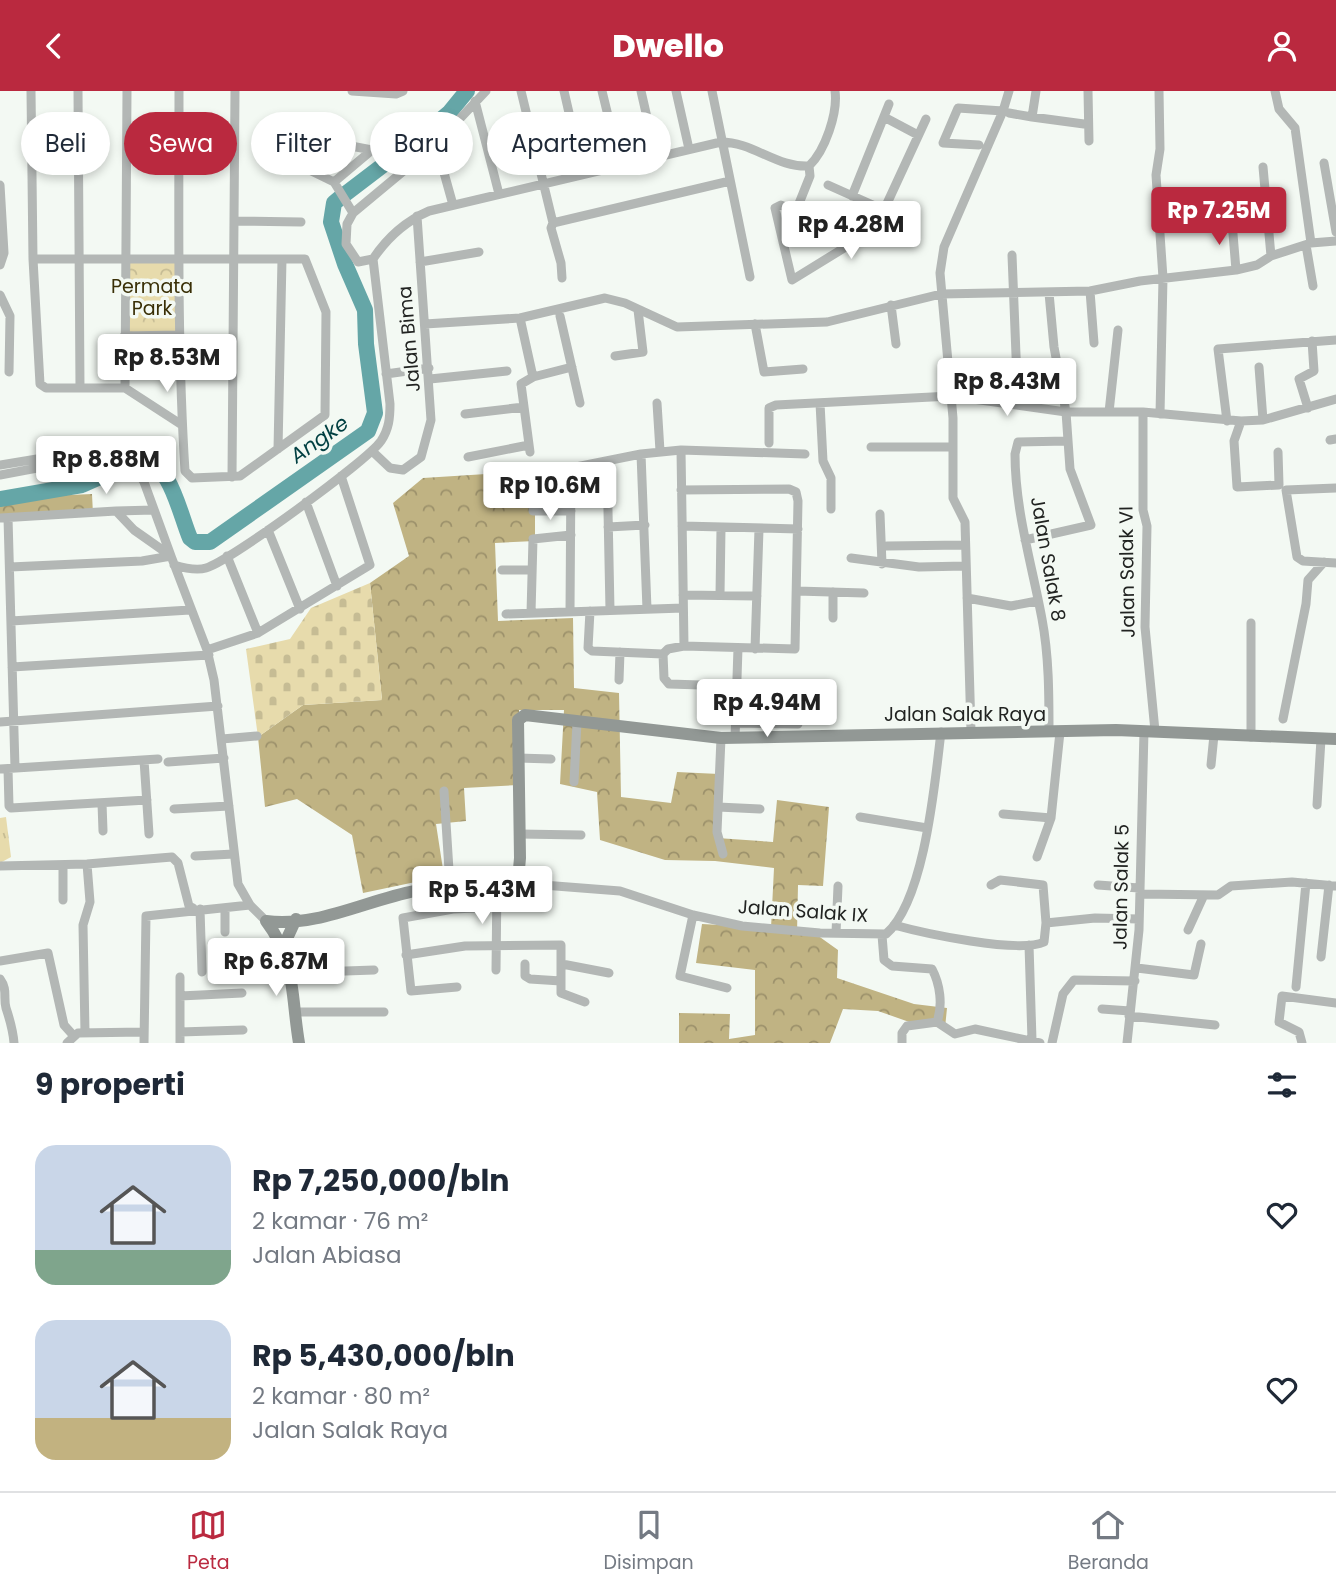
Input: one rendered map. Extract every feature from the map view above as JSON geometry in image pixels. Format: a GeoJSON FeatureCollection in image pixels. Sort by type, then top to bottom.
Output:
{"type":"FeatureCollection","features":[{"type":"Feature","properties":{"kind":"street"},"geometry":{"type":"LineString","coordinates":[[32,91],[33,259],[40,384],[47,388],[125,388],[182,425]]}},
{"type":"Feature","properties":{"kind":"street"},"geometry":{"type":"LineString","coordinates":[[78,91],[80,388]]}},
{"type":"Feature","properties":{"kind":"street"},"geometry":{"type":"LineString","coordinates":[[125,388],[127,91]]}},
{"type":"Feature","properties":{"kind":"street"},"geometry":{"type":"LineString","coordinates":[[33,259],[179,258],[305,260],[325,309],[327,411],[321,419],[243,474],[232,477],[188,475],[182,425],[179,258],[179,91]]}},
{"type":"Feature","properties":{"kind":"street"},"geometry":{"type":"LineString","coordinates":[[232,477],[234,91]]}},
{"type":"Feature","properties":{"kind":"street"},"geometry":{"type":"LineString","coordinates":[[352,91],[396,95],[403,91]]}},
{"type":"Feature","properties":{"kind":"street"},"geometry":{"type":"LineString","coordinates":[[465,112],[486,91]]}},
{"type":"Feature","properties":{"kind":"street"},"geometry":{"type":"LineString","coordinates":[[521,91],[553,223],[550,225],[562,263],[562,278]]}},
{"type":"Feature","properties":{"kind":"street"},"geometry":{"type":"LineString","coordinates":[[564,91],[569,112]]}},
{"type":"Feature","properties":{"kind":"street"},"geometry":{"type":"LineString","coordinates":[[602,91],[607,112]]}},
{"type":"Feature","properties":{"kind":"street"},"geometry":{"type":"LineString","coordinates":[[641,91],[646,112]]}},
{"type":"Feature","properties":{"kind":"street"},"geometry":{"type":"LineString","coordinates":[[676,91],[689,149]]}},
{"type":"Feature","properties":{"kind":"street"},"geometry":{"type":"LineString","coordinates":[[712,91],[750,277]]}},
{"type":"Feature","properties":{"kind":"street"},"geometry":{"type":"LineString","coordinates":[[796,211],[810,176],[809,166],[817,156],[835,110],[835,91]]}},
{"type":"Feature","properties":{"kind":"street"},"geometry":{"type":"LineString","coordinates":[[971,730],[965,522],[953,498],[951,397],[940,273],[944,247],[1006,112],[1009,91]]}},
{"type":"Feature","properties":{"kind":"street"},"geometry":{"type":"LineString","coordinates":[[1032,117],[1036,91]]}},
{"type":"Feature","properties":{"kind":"street"},"geometry":{"type":"LineString","coordinates":[[1088,91],[1089,141]]}},
{"type":"Feature","properties":{"kind":"street"},"geometry":{"type":"LineString","coordinates":[[1159,91],[1160,149],[1156,175],[1163,278],[1160,414]]}},
{"type":"Feature","properties":{"kind":"street"},"geometry":{"type":"LineString","coordinates":[[1275,91],[1279,110],[1295,128],[1313,286]]}},
{"type":"Feature","properties":{"kind":"street"},"geometry":{"type":"LineString","coordinates":[[475,101],[499,194]]}},
{"type":"Feature","properties":{"kind":"street"},"geometry":{"type":"LineString","coordinates":[[852,196],[889,104]]}},
{"type":"Feature","properties":{"kind":"street"},"geometry":{"type":"LineString","coordinates":[[979,145],[943,143],[958,107],[1084,124]]}},
{"type":"Feature","properties":{"kind":"street"},"geometry":{"type":"LineString","coordinates":[[884,117],[918,135]]}},
{"type":"Feature","properties":{"kind":"street"},"geometry":{"type":"LineString","coordinates":[[857,240],[781,205],[775,208],[792,280],[857,240],[884,210],[926,119]]}},
{"type":"Feature","properties":{"kind":"street"},"geometry":{"type":"LineString","coordinates":[[336,185],[377,149],[309,138],[289,142],[293,162],[336,185],[351,209]]}},
{"type":"Feature","properties":{"kind":"street"},"geometry":{"type":"LineString","coordinates":[[671,153],[721,142],[744,145],[792,166],[809,166]]}},
{"type":"Feature","properties":{"kind":"street"},"geometry":{"type":"LineString","coordinates":[[1324,163],[1336,232]]}},
{"type":"Feature","properties":{"kind":"street"},"geometry":{"type":"LineString","coordinates":[[1263,167],[1271,256]]}},
{"type":"Feature","properties":{"kind":"street"},"geometry":{"type":"LineString","coordinates":[[373,259],[358,262],[350,254],[346,234],[351,209],[395,175]]}},
{"type":"Feature","properties":{"kind":"street"},"geometry":{"type":"LineString","coordinates":[[445,175],[453,205]]}},
{"type":"Feature","properties":{"kind":"street"},"geometry":{"type":"LineString","coordinates":[[116,511],[134,530],[186,569],[206,568],[268,530],[372,451],[385,434],[390,421],[373,259],[381,246],[417,216],[579,175]]}},
{"type":"Feature","properties":{"kind":"street"},"geometry":{"type":"LineString","coordinates":[[553,223],[730,181]]}},
{"type":"Feature","properties":{"kind":"street"},"geometry":{"type":"LineString","coordinates":[[0,185],[4,253],[0,265]]}},
{"type":"Feature","properties":{"kind":"street"},"geometry":{"type":"LineString","coordinates":[[828,185],[884,210]]}},
{"type":"Feature","properties":{"kind":"street","name":"Jalan Bima"},"geometry":{"type":"LineString","coordinates":[[372,451],[390,468],[403,470],[421,457],[431,420],[417,216]]}},
{"type":"Feature","properties":{"kind":"street"},"geometry":{"type":"LineString","coordinates":[[234,221],[301,222]]}},
{"type":"Feature","properties":{"kind":"street"},"geometry":{"type":"LineString","coordinates":[[783,242],[817,222]]}},
{"type":"Feature","properties":{"kind":"street"},"geometry":{"type":"LineString","coordinates":[[1232,222],[1236,270]]}},
{"type":"Feature","properties":{"kind":"street"},"geometry":{"type":"LineString","coordinates":[[425,324],[520,318],[605,298],[677,327],[833,321],[941,294],[1090,291],[1163,278],[1236,270],[1257,265],[1271,256],[1309,244],[1336,241]]}},
{"type":"Feature","properties":{"kind":"street"},"geometry":{"type":"LineString","coordinates":[[420,262],[479,252]]}},
{"type":"Feature","properties":{"kind":"street"},"geometry":{"type":"LineString","coordinates":[[1012,255],[1018,405]]}},
{"type":"Feature","properties":{"kind":"street"},"geometry":{"type":"LineString","coordinates":[[278,449],[282,259]]}},
{"type":"Feature","properties":{"kind":"street"},"geometry":{"type":"LineString","coordinates":[[1090,291],[1094,343]]}},
{"type":"Feature","properties":{"kind":"street"},"geometry":{"type":"LineString","coordinates":[[1025,540],[1091,525],[1070,469],[1066,412],[1054,347],[1049,293]]}},
{"type":"Feature","properties":{"kind":"street"},"geometry":{"type":"LineString","coordinates":[[0,295],[5,316],[5,355],[9,372]]}},
{"type":"Feature","properties":{"kind":"street"},"geometry":{"type":"LineString","coordinates":[[891,305],[896,344]]}},
{"type":"Feature","properties":{"kind":"street"},"geometry":{"type":"LineString","coordinates":[[615,356],[643,352],[638,310]]}},
{"type":"Feature","properties":{"kind":"street"},"geometry":{"type":"LineString","coordinates":[[560,316],[580,403]]}},
{"type":"Feature","properties":{"kind":"street"},"geometry":{"type":"LineString","coordinates":[[520,318],[533,377]]}},
{"type":"Feature","properties":{"kind":"street"},"geometry":{"type":"LineString","coordinates":[[755,324],[764,372],[803,369]]}},
{"type":"Feature","properties":{"kind":"street"},"geometry":{"type":"LineString","coordinates":[[1109,412],[1118,330]]}},
{"type":"Feature","properties":{"kind":"street"},"geometry":{"type":"LineString","coordinates":[[124,336],[180,335]]}},
{"type":"Feature","properties":{"kind":"street"},"geometry":{"type":"LineString","coordinates":[[1227,421],[1218,349],[1336,340]]}},
{"type":"Feature","properties":{"kind":"street"},"geometry":{"type":"LineString","coordinates":[[1308,408],[1299,379],[1314,371],[1312,341]]}},
{"type":"Feature","properties":{"kind":"street"},"geometry":{"type":"LineString","coordinates":[[468,457],[530,449],[521,382],[572,367]]}},
{"type":"Feature","properties":{"kind":"street"},"geometry":{"type":"LineString","coordinates":[[1259,367],[1263,420]]}},
{"type":"Feature","properties":{"kind":"street"},"geometry":{"type":"LineString","coordinates":[[386,373],[429,368]]}},
{"type":"Feature","properties":{"kind":"street"},"geometry":{"type":"LineString","coordinates":[[430,379],[507,371]]}},
{"type":"Feature","properties":{"kind":"street"},"geometry":{"type":"LineString","coordinates":[[769,443],[769,408],[772,405],[951,397],[1066,412],[1143,412],[1241,421],[1263,420],[1336,399]]}},
{"type":"Feature","properties":{"kind":"street"},"geometry":{"type":"LineString","coordinates":[[657,403],[660,451]]}},
{"type":"Feature","properties":{"kind":"street"},"geometry":{"type":"LineString","coordinates":[[820,403],[822,461],[831,478],[831,509]]}},
{"type":"Feature","properties":{"kind":"street"},"geometry":{"type":"LineString","coordinates":[[465,414],[524,407]]}},
{"type":"Feature","properties":{"kind":"street","name":"Jalan Salak VI"},"geometry":{"type":"LineString","coordinates":[[1143,412],[1143,510],[1147,526],[1145,627],[1150,731]]}},
{"type":"Feature","properties":{"kind":"street"},"geometry":{"type":"LineString","coordinates":[[1241,421],[1236,435],[1239,442],[1242,486],[1279,485],[1278,452]]}},
{"type":"Feature","properties":{"kind":"street","name":"Jalan Salak 8"},"geometry":{"type":"LineString","coordinates":[[1037,857],[1051,818],[1055,732],[1048,664],[1025,540],[1015,466],[1016,443],[1068,441]]}},
{"type":"Feature","properties":{"kind":"street"},"geometry":{"type":"LineString","coordinates":[[870,447],[953,447]]}},
{"type":"Feature","properties":{"kind":"street"},"geometry":{"type":"LineString","coordinates":[[681,450],[684,646]]}},
{"type":"Feature","properties":{"kind":"street"},"geometry":{"type":"LineString","coordinates":[[570,612],[569,470],[576,466],[660,451],[805,454]]}},
{"type":"Feature","properties":{"kind":"street"},"geometry":{"type":"LineString","coordinates":[[641,454],[646,609]]}},
{"type":"Feature","properties":{"kind":"street"},"geometry":{"type":"LineString","coordinates":[[0,465],[64,455],[68,462]]}},
{"type":"Feature","properties":{"kind":"street"},"geometry":{"type":"LineString","coordinates":[[0,475],[106,455],[119,457],[139,472],[208,653],[218,706],[238,884],[250,905],[284,945],[299,1043]]}},
{"type":"Feature","properties":{"kind":"street"},"geometry":{"type":"LineString","coordinates":[[607,461],[610,610]]}},
{"type":"Feature","properties":{"kind":"street"},"geometry":{"type":"LineString","coordinates":[[535,475],[533,511],[571,511]]}},
{"type":"Feature","properties":{"kind":"street"},"geometry":{"type":"LineString","coordinates":[[12,667],[208,653],[258,633],[300,609],[367,568],[371,562],[341,476]]}},
{"type":"Feature","properties":{"kind":"street"},"geometry":{"type":"LineString","coordinates":[[1336,488],[1286,490],[1297,557],[1303,561],[1336,563]]}},
{"type":"Feature","properties":{"kind":"street"},"geometry":{"type":"LineString","coordinates":[[590,611],[588,648],[663,654],[668,649],[684,646],[795,649],[798,501],[792,490],[681,490]]}},
{"type":"Feature","properties":{"kind":"street"},"geometry":{"type":"LineString","coordinates":[[306,502],[337,586]]}},
{"type":"Feature","properties":{"kind":"street"},"geometry":{"type":"LineString","coordinates":[[147,800],[12,808],[9,806],[8,769],[14,721],[4,518],[154,510]]}},
{"type":"Feature","properties":{"kind":"street"},"geometry":{"type":"LineString","coordinates":[[880,515],[882,563]]}},
{"type":"Feature","properties":{"kind":"street"},"geometry":{"type":"LineString","coordinates":[[608,527],[645,525]]}},
{"type":"Feature","properties":{"kind":"street"},"geometry":{"type":"LineString","coordinates":[[682,526],[798,529]]}},
{"type":"Feature","properties":{"kind":"street"},"geometry":{"type":"LineString","coordinates":[[720,595],[721,528]]}},
{"type":"Feature","properties":{"kind":"street"},"geometry":{"type":"LineString","coordinates":[[755,649],[759,529]]}},
{"type":"Feature","properties":{"kind":"street"},"geometry":{"type":"LineString","coordinates":[[268,530],[300,609]]}},
{"type":"Feature","properties":{"kind":"street"},"geometry":{"type":"LineString","coordinates":[[531,613],[533,539],[571,535]]}},
{"type":"Feature","properties":{"kind":"street"},"geometry":{"type":"LineString","coordinates":[[887,546],[964,545]]}},
{"type":"Feature","properties":{"kind":"street"},"geometry":{"type":"LineString","coordinates":[[227,556],[258,633]]}},
{"type":"Feature","properties":{"kind":"street"},"geometry":{"type":"LineString","coordinates":[[851,558],[919,567],[965,566]]}},
{"type":"Feature","properties":{"kind":"street"},"geometry":{"type":"LineString","coordinates":[[7,570],[173,560]]}},
{"type":"Feature","properties":{"kind":"street"},"geometry":{"type":"LineString","coordinates":[[1283,719],[1306,604],[1306,587],[1325,562]]}},
{"type":"Feature","properties":{"kind":"street"},"geometry":{"type":"LineString","coordinates":[[180,578],[186,569]]}},
{"type":"Feature","properties":{"kind":"street"},"geometry":{"type":"LineString","coordinates":[[502,570],[532,570]]}},
{"type":"Feature","properties":{"kind":"street"},"geometry":{"type":"LineString","coordinates":[[797,591],[864,593]]}},
{"type":"Feature","properties":{"kind":"street"},"geometry":{"type":"LineString","coordinates":[[833,592],[833,618]]}},
{"type":"Feature","properties":{"kind":"street"},"geometry":{"type":"LineString","coordinates":[[683,595],[757,596]]}},
{"type":"Feature","properties":{"kind":"street"},"geometry":{"type":"LineString","coordinates":[[967,598],[1012,605],[1037,601]]}},
{"type":"Feature","properties":{"kind":"street"},"geometry":{"type":"LineString","coordinates":[[506,614],[683,608]]}},
{"type":"Feature","properties":{"kind":"street"},"geometry":{"type":"LineString","coordinates":[[11,621],[190,610]]}},
{"type":"Feature","properties":{"kind":"street"},"geometry":{"type":"LineString","coordinates":[[1251,623],[1251,737]]}},
{"type":"Feature","properties":{"kind":"street"},"geometry":{"type":"LineString","coordinates":[[735,738],[738,648]]}},
{"type":"Feature","properties":{"kind":"street"},"geometry":{"type":"LineString","coordinates":[[619,680],[620,652]]}},
{"type":"Feature","properties":{"kind":"street"},"geometry":{"type":"LineString","coordinates":[[663,654],[666,683],[793,688]]}},
{"type":"Feature","properties":{"kind":"street"},"geometry":{"type":"LineString","coordinates":[[0,722],[218,706]]}},
{"type":"Feature","properties":{"kind":"street","name":"Jalan Salak Raya"},"geometry":{"type":"LineString","coordinates":[[512,878],[519,869],[520,716],[721,738],[971,730],[1150,731],[1336,739]]}},
{"type":"Feature","properties":{"kind":"street"},"geometry":{"type":"LineString","coordinates":[[574,782],[577,722]]}},
{"type":"Feature","properties":{"kind":"street"},"geometry":{"type":"LineString","coordinates":[[736,723],[798,724]]}},
{"type":"Feature","properties":{"kind":"street","name":"Jalan Salak 5"},"geometry":{"type":"LineString","coordinates":[[1127,1043],[1137,968],[1139,891],[1150,731]]}},
{"type":"Feature","properties":{"kind":"street","name":"Jalan Salak IX"},"geometry":{"type":"LineString","coordinates":[[512,878],[530,884],[620,891],[693,915],[741,926],[882,935],[894,925],[916,878],[928,828],[941,732]]}},
{"type":"Feature","properties":{"kind":"street"},"geometry":{"type":"LineString","coordinates":[[1211,765],[1214,735]]}},
{"type":"Feature","properties":{"kind":"street"},"geometry":{"type":"LineString","coordinates":[[222,739],[257,736]]}},
{"type":"Feature","properties":{"kind":"street"},"geometry":{"type":"LineString","coordinates":[[721,738],[718,842],[723,854]]}},
{"type":"Feature","properties":{"kind":"street"},"geometry":{"type":"LineString","coordinates":[[1317,806],[1321,739]]}},
{"type":"Feature","properties":{"kind":"street"},"geometry":{"type":"LineString","coordinates":[[8,769],[144,759],[224,758]]}},
{"type":"Feature","properties":{"kind":"street"},"geometry":{"type":"LineString","coordinates":[[518,758],[551,759]]}},
{"type":"Feature","properties":{"kind":"street"},"geometry":{"type":"LineString","coordinates":[[144,759],[149,834]]}},
{"type":"Feature","properties":{"kind":"street"},"geometry":{"type":"LineString","coordinates":[[444,791],[450,886]]}},
{"type":"Feature","properties":{"kind":"street"},"geometry":{"type":"LineString","coordinates":[[102,803],[103,831]]}},
{"type":"Feature","properties":{"kind":"street"},"geometry":{"type":"LineString","coordinates":[[174,809],[229,806]]}},
{"type":"Feature","properties":{"kind":"street"},"geometry":{"type":"LineString","coordinates":[[718,807],[760,809]]}},
{"type":"Feature","properties":{"kind":"street"},"geometry":{"type":"LineString","coordinates":[[1003,814],[1051,818]]}},
{"type":"Feature","properties":{"kind":"street"},"geometry":{"type":"LineString","coordinates":[[860,817],[928,828]]}},
{"type":"Feature","properties":{"kind":"street"},"geometry":{"type":"LineString","coordinates":[[519,834],[581,835]]}},
{"type":"Feature","properties":{"kind":"street"},"geometry":{"type":"LineString","coordinates":[[195,856],[234,854]]}},
{"type":"Feature","properties":{"kind":"street"},"geometry":{"type":"LineString","coordinates":[[0,866],[87,864],[172,857],[178,863],[188,900],[196,909],[202,972]]}},
{"type":"Feature","properties":{"kind":"street"},"geometry":{"type":"LineString","coordinates":[[85,1033],[83,925],[90,902],[87,864]]}},
{"type":"Feature","properties":{"kind":"street"},"geometry":{"type":"LineString","coordinates":[[62,865],[63,900]]}},
{"type":"Feature","properties":{"kind":"street"},"geometry":{"type":"LineString","coordinates":[[266,921],[349,910],[411,891],[497,883],[512,878]]}},
{"type":"Feature","properties":{"kind":"street"},"geometry":{"type":"LineString","coordinates":[[894,925],[925,933],[1029,945],[1044,942],[1046,923],[1043,885],[1000,880],[991,885]]}},
{"type":"Feature","properties":{"kind":"street"},"geometry":{"type":"LineString","coordinates":[[496,970],[497,883]]}},
{"type":"Feature","properties":{"kind":"street"},"geometry":{"type":"LineString","coordinates":[[1098,885],[1139,891],[1204,895],[1223,895],[1231,885],[1306,883],[1332,886],[1321,957]]}},
{"type":"Feature","properties":{"kind":"street"},"geometry":{"type":"LineString","coordinates":[[1296,987],[1306,883]]}},
{"type":"Feature","properties":{"kind":"street"},"geometry":{"type":"LineString","coordinates":[[836,933],[838,886]]}},
{"type":"Feature","properties":{"kind":"street"},"geometry":{"type":"LineString","coordinates":[[1188,930],[1204,895]]}},
{"type":"Feature","properties":{"kind":"street"},"geometry":{"type":"LineString","coordinates":[[144,1043],[146,916],[250,905]]}},
{"type":"Feature","properties":{"kind":"street"},"geometry":{"type":"LineString","coordinates":[[457,987],[411,991],[402,921],[405,917],[453,909],[497,907]]}},
{"type":"Feature","properties":{"kind":"street"},"geometry":{"type":"LineString","coordinates":[[225,908],[225,932]]}},
{"type":"Feature","properties":{"kind":"street"},"geometry":{"type":"LineString","coordinates":[[693,915],[680,976],[727,988]]}},
{"type":"Feature","properties":{"kind":"street"},"geometry":{"type":"LineString","coordinates":[[1046,923],[1094,918],[1139,919]]}},
{"type":"Feature","properties":{"kind":"street"},"geometry":{"type":"LineString","coordinates":[[284,945],[296,919]]}},
{"type":"Feature","properties":{"kind":"street"},"geometry":{"type":"LineString","coordinates":[[882,935],[884,960],[892,966],[932,969],[938,981],[940,1013],[937,1022]]}},
{"type":"Feature","properties":{"kind":"street"},"geometry":{"type":"LineString","coordinates":[[1137,968],[1194,975],[1201,944]]}},
{"type":"Feature","properties":{"kind":"street"},"geometry":{"type":"LineString","coordinates":[[406,955],[453,947],[561,945],[561,993],[585,1002]]}},
{"type":"Feature","properties":{"kind":"street"},"geometry":{"type":"LineString","coordinates":[[902,1043],[902,1033],[907,1026],[937,1022],[955,1034],[975,1029],[1036,1042],[1029,945]]}},
{"type":"Feature","properties":{"kind":"street"},"geometry":{"type":"LineString","coordinates":[[0,961],[48,953],[64,1025],[70,1039],[85,1033],[144,1032]]}},
{"type":"Feature","properties":{"kind":"street"},"geometry":{"type":"LineString","coordinates":[[289,967],[318,959]]}},
{"type":"Feature","properties":{"kind":"street"},"geometry":{"type":"LineString","coordinates":[[525,964],[525,976],[530,979],[561,981]]}},
{"type":"Feature","properties":{"kind":"street"},"geometry":{"type":"LineString","coordinates":[[562,964],[609,973]]}},
{"type":"Feature","properties":{"kind":"street"},"geometry":{"type":"LineString","coordinates":[[289,967],[374,970]]}},
{"type":"Feature","properties":{"kind":"street"},"geometry":{"type":"LineString","coordinates":[[180,977],[180,1043]]}},
{"type":"Feature","properties":{"kind":"street"},"geometry":{"type":"LineString","coordinates":[[0,979],[7,991],[5,1004],[12,1022],[14,1043]]}},
{"type":"Feature","properties":{"kind":"street"},"geometry":{"type":"LineString","coordinates":[[1052,1043],[1063,994],[1074,980],[1135,981]]}},
{"type":"Feature","properties":{"kind":"street"},"geometry":{"type":"LineString","coordinates":[[180,996],[242,993]]}},
{"type":"Feature","properties":{"kind":"street"},"geometry":{"type":"LineString","coordinates":[[1302,1043],[1299,1032],[1279,1022],[1282,996],[1336,1003]]}},
{"type":"Feature","properties":{"kind":"street"},"geometry":{"type":"LineString","coordinates":[[1102,1009],[1215,1024]]}},
{"type":"Feature","properties":{"kind":"street"},"geometry":{"type":"LineString","coordinates":[[294,1012],[384,1012]]}},
{"type":"Feature","properties":{"kind":"street"},"geometry":{"type":"LineString","coordinates":[[180,1032],[243,1030]]}},
{"type":"Feature","properties":{"kind":"green space","name":"Permata Park"},"geometry":{"type":"Polygon","coordinates":[[[179,258],[180,335],[124,336],[125,259],[179,258]]]}},
{"type":"Feature","properties":{"kind":"green space"},"geometry":{"type":"Polygon","coordinates":[[[535,471],[535,541],[495,543],[498,621],[573,618],[574,688],[619,693],[621,797],[671,803],[677,772],[719,774],[717,838],[773,842],[777,800],[829,807],[823,886],[798,885],[797,934],[817,935],[838,950],[837,978],[914,1004],[947,1008],[945,1028],[915,1024],[878,1011],[843,1009],[830,1043],[679,1043],[679,1013],[730,1014],[729,1039],[755,1035],[755,970],[696,963],[702,924],[771,928],[774,868],[715,861],[665,860],[600,840],[597,792],[560,784],[564,710],[519,710],[518,785],[464,788],[466,821],[436,824],[444,876],[363,893],[352,835],[297,799],[265,807],[258,737],[303,705],[382,700],[370,583],[409,556],[393,503],[423,478],[535,471]]]}},
{"type":"Feature","properties":{"kind":"green space"},"geometry":{"type":"Polygon","coordinates":[[[92,494],[93,514],[0,522],[0,498],[92,494]]]}},
{"type":"Feature","properties":{"kind":"green space"},"geometry":{"type":"Polygon","coordinates":[[[370,583],[382,700],[303,705],[258,737],[246,649],[290,639],[311,608],[370,583]]]}},
{"type":"Feature","properties":{"kind":"green space"},"geometry":{"type":"Polygon","coordinates":[[[6,817],[11,857],[0,863],[0,818],[6,817]]]}},
{"type":"Feature","properties":{"kind":"waterway","name":"Angke"},"geometry":{"type":"LineString","coordinates":[[0,499],[82,485],[141,459],[151,462],[167,479],[190,538],[195,542],[210,542],[368,431],[375,413],[366,344],[365,310],[331,222],[334,203],[449,113],[467,91]]}}]}
